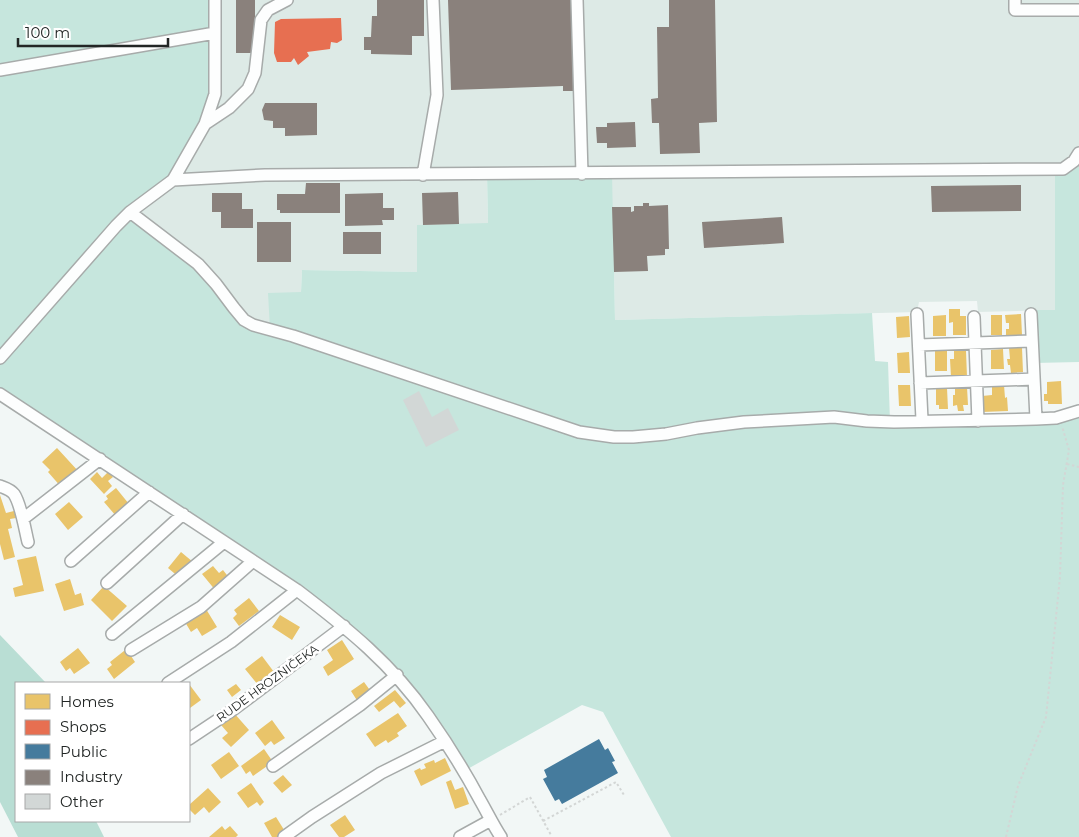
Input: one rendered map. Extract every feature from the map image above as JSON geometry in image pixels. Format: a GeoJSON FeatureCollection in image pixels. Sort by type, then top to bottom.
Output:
{"type":"FeatureCollection","features":[{"type":"Feature","properties":{"kind":"street"},"geometry":{"type":"LineString","coordinates":[[0,358],[116,226],[130,212],[173,180],[205,124],[215,94],[215,0]]}},
{"type":"Feature","properties":{"kind":"street"},"geometry":{"type":"LineString","coordinates":[[205,124],[229,108],[248,89],[255,74],[261,20],[268,10],[287,0]]}},
{"type":"Feature","properties":{"kind":"street"},"geometry":{"type":"LineString","coordinates":[[424,175],[437,94],[433,0]]}},
{"type":"Feature","properties":{"kind":"street"},"geometry":{"type":"LineString","coordinates":[[577,0],[582,174]]}},
{"type":"Feature","properties":{"kind":"street"},"geometry":{"type":"LineString","coordinates":[[1015,0],[1015,10],[1079,10]]}},
{"type":"Feature","properties":{"kind":"street"},"geometry":{"type":"LineString","coordinates":[[0,70],[215,33]]}},
{"type":"Feature","properties":{"kind":"street"},"geometry":{"type":"LineString","coordinates":[[173,180],[265,175],[1063,169],[1074,161],[1079,152]]}},
{"type":"Feature","properties":{"kind":"street"},"geometry":{"type":"LineString","coordinates":[[130,212],[198,264],[244,320],[578,432],[633,438],[721,424],[834,416],[866,421],[1036,420],[1056,418],[1079,411]]}},
{"type":"Feature","properties":{"kind":"street"},"geometry":{"type":"LineString","coordinates":[[918,314],[922,420]]}},
{"type":"Feature","properties":{"kind":"street"},"geometry":{"type":"LineString","coordinates":[[1031,314],[1036,420]]}},
{"type":"Feature","properties":{"kind":"street"},"geometry":{"type":"LineString","coordinates":[[974,317],[978,421]]}},
{"type":"Feature","properties":{"kind":"street"},"geometry":{"type":"LineString","coordinates":[[919,345],[1032,341]]}},
{"type":"Feature","properties":{"kind":"street"},"geometry":{"type":"LineString","coordinates":[[920,383],[1034,379]]}},
{"type":"Feature","properties":{"kind":"street"},"geometry":{"type":"LineString","coordinates":[[0,394],[297,590],[368,646],[396,675],[429,716],[500,837]]}},
{"type":"Feature","properties":{"kind":"street"},"geometry":{"type":"LineString","coordinates":[[23,519],[100,459]]}},
{"type":"Feature","properties":{"kind":"street"},"geometry":{"type":"LineString","coordinates":[[0,486],[8,489],[14,495],[23,519],[28,542]]}},
{"type":"Feature","properties":{"kind":"street"},"geometry":{"type":"LineString","coordinates":[[71,561],[150,492]]}},
{"type":"Feature","properties":{"kind":"street"},"geometry":{"type":"LineString","coordinates":[[107,582],[184,514]]}},
{"type":"Feature","properties":{"kind":"street"},"geometry":{"type":"LineString","coordinates":[[112,634],[224,542]]}},
{"type":"Feature","properties":{"kind":"street"},"geometry":{"type":"LineString","coordinates":[[131,650],[201,607],[254,561]]}},
{"type":"Feature","properties":{"kind":"street"},"geometry":{"type":"LineString","coordinates":[[170,682],[231,642],[297,590]]}},
{"type":"Feature","properties":{"kind":"street","name":"RUDE HROZNIČEKA"},"geometry":{"type":"LineString","coordinates":[[190,738],[234,709],[344,626]]}},
{"type":"Feature","properties":{"kind":"street"},"geometry":{"type":"LineString","coordinates":[[273,766],[360,705],[396,675]]}},
{"type":"Feature","properties":{"kind":"street"},"geometry":{"type":"LineString","coordinates":[[284,837],[381,773],[444,741]]}},
{"type":"Feature","properties":{"kind":"street"},"geometry":{"type":"LineString","coordinates":[[460,837],[491,820]]}},
{"type":"Feature","properties":{"kind":"path"},"geometry":{"type":"LineString","coordinates":[[1006,837],[1018,786],[1046,717],[1060,576],[1063,485],[1069,450],[1063,428],[1056,418]]}},
{"type":"Feature","properties":{"kind":"path"},"geometry":{"type":"LineString","coordinates":[[1067,464],[1079,467]]}},
{"type":"Feature","properties":{"kind":"path"},"geometry":{"type":"LineString","coordinates":[[543,821],[616,782],[624,795]]}},
{"type":"Feature","properties":{"kind":"path"},"geometry":{"type":"LineString","coordinates":[[491,820],[530,797],[551,835]]}},
{"type":"Feature","properties":{"kind":"shaded area"},"geometry":{"type":"Polygon","coordinates":[[[215,0],[1079,0],[1079,153],[1074,161],[1055,175],[1055,310],[978,312],[977,301],[919,302],[917,312],[615,320],[614,272],[487,175],[488,224],[417,225],[417,272],[302,270],[301,292],[270,329],[253,325],[130,212],[215,0]]]}},
{"type":"Feature","properties":{"kind":"green space"},"geometry":{"type":"Polygon","coordinates":[[[0,0],[215,0],[215,94],[173,180],[130,212],[198,264],[234,308],[270,329],[268,293],[301,292],[302,270],[417,272],[417,225],[488,223],[487,174],[612,173],[615,320],[872,313],[875,361],[888,362],[890,422],[1079,411],[1079,837],[671,837],[603,712],[582,705],[464,771],[369,645],[0,392],[0,0]]]}},
{"type":"Feature","properties":{"kind":"green space"},"geometry":{"type":"Polygon","coordinates":[[[1079,153],[1079,362],[1034,363],[1031,310],[1055,310],[1055,175],[1074,161],[1079,153]]]}},
{"type":"Feature","properties":{"kind":"green space"},"geometry":{"type":"Polygon","coordinates":[[[0,635],[45,682],[15,682],[15,822],[96,822],[104,837],[18,837],[0,802],[0,635]]]}},
{"type":"Feature","properties":{"kind":"building: Homes"},"geometry":{"type":"Polygon","coordinates":[[[949,309],[960,309],[960,316],[966,316],[966,335],[953,335],[953,322],[949,323],[949,309]]]}},
{"type":"Feature","properties":{"kind":"building: Homes"},"geometry":{"type":"Polygon","coordinates":[[[1021,314],[1022,335],[1006,336],[1006,329],[1009,329],[1009,323],[1006,323],[1005,315],[1021,314]]]}},
{"type":"Feature","properties":{"kind":"building: Homes"},"geometry":{"type":"Polygon","coordinates":[[[946,315],[946,336],[933,336],[933,316],[946,315]]]}},
{"type":"Feature","properties":{"kind":"building: Homes"},"geometry":{"type":"Polygon","coordinates":[[[991,315],[1002,315],[1002,335],[991,335],[991,315]]]}},
{"type":"Feature","properties":{"kind":"building: Homes"},"geometry":{"type":"Polygon","coordinates":[[[909,316],[910,337],[897,338],[896,317],[909,316]]]}},
{"type":"Feature","properties":{"kind":"building: Homes"},"geometry":{"type":"Polygon","coordinates":[[[1009,348],[1022,348],[1023,372],[1011,373],[1007,359],[1010,359],[1009,348]]]}},
{"type":"Feature","properties":{"kind":"building: Homes"},"geometry":{"type":"Polygon","coordinates":[[[1003,349],[1004,369],[991,369],[991,350],[1003,349]]]}},
{"type":"Feature","properties":{"kind":"building: Homes"},"geometry":{"type":"Polygon","coordinates":[[[935,350],[947,350],[947,371],[935,371],[935,350]]]}},
{"type":"Feature","properties":{"kind":"building: Homes"},"geometry":{"type":"Polygon","coordinates":[[[954,351],[966,351],[967,377],[951,377],[950,359],[954,359],[954,351]]]}},
{"type":"Feature","properties":{"kind":"building: Homes"},"geometry":{"type":"Polygon","coordinates":[[[909,352],[910,373],[898,373],[897,353],[909,352]]]}},
{"type":"Feature","properties":{"kind":"building: Homes"},"geometry":{"type":"Polygon","coordinates":[[[1061,381],[1062,404],[1048,404],[1048,401],[1044,401],[1044,394],[1047,394],[1047,382],[1061,381]]]}},
{"type":"Feature","properties":{"kind":"building: Homes"},"geometry":{"type":"Polygon","coordinates":[[[898,385],[910,385],[911,406],[899,406],[898,385]]]}},
{"type":"Feature","properties":{"kind":"building: Homes"},"geometry":{"type":"Polygon","coordinates":[[[992,385],[1004,385],[1008,411],[982,412],[982,396],[992,395],[992,385]]]}},
{"type":"Feature","properties":{"kind":"building: Homes"},"geometry":{"type":"Polygon","coordinates":[[[955,387],[967,387],[968,405],[963,405],[964,411],[958,411],[957,405],[953,406],[955,387]]]}},
{"type":"Feature","properties":{"kind":"building: Homes"},"geometry":{"type":"Polygon","coordinates":[[[936,388],[947,388],[948,409],[939,409],[939,405],[936,405],[936,388]]]}},
{"type":"Feature","properties":{"kind":"building: Homes"},"geometry":{"type":"Polygon","coordinates":[[[57,448],[79,472],[62,488],[42,462],[57,448]]]}},
{"type":"Feature","properties":{"kind":"building: Homes"},"geometry":{"type":"Polygon","coordinates":[[[97,472],[102,478],[108,472],[113,477],[108,481],[112,486],[104,494],[90,479],[97,472]]]}},
{"type":"Feature","properties":{"kind":"building: Homes"},"geometry":{"type":"Polygon","coordinates":[[[116,488],[129,504],[116,516],[104,502],[108,499],[106,496],[116,488]]]}},
{"type":"Feature","properties":{"kind":"building: Homes"},"geometry":{"type":"Polygon","coordinates":[[[0,495],[6,513],[14,511],[16,518],[10,519],[12,528],[8,529],[15,557],[4,560],[0,544],[0,495]]]}},
{"type":"Feature","properties":{"kind":"building: Homes"},"geometry":{"type":"Polygon","coordinates":[[[69,502],[83,517],[68,530],[55,514],[69,502]]]}},
{"type":"Feature","properties":{"kind":"building: Homes"},"geometry":{"type":"Polygon","coordinates":[[[181,552],[193,562],[180,578],[168,568],[181,552]]]}},
{"type":"Feature","properties":{"kind":"building: Homes"},"geometry":{"type":"Polygon","coordinates":[[[36,556],[44,591],[15,597],[13,588],[23,585],[17,560],[36,556]]]}},
{"type":"Feature","properties":{"kind":"building: Homes"},"geometry":{"type":"Polygon","coordinates":[[[213,566],[219,573],[223,570],[230,579],[216,591],[202,574],[213,566]]]}},
{"type":"Feature","properties":{"kind":"building: Homes"},"geometry":{"type":"Polygon","coordinates":[[[70,579],[75,595],[81,593],[84,605],[64,611],[55,584],[70,579]]]}},
{"type":"Feature","properties":{"kind":"building: Homes"},"geometry":{"type":"Polygon","coordinates":[[[104,586],[127,606],[112,621],[91,600],[104,586]]]}},
{"type":"Feature","properties":{"kind":"building: Homes"},"geometry":{"type":"Polygon","coordinates":[[[249,598],[259,611],[239,626],[233,618],[237,614],[234,610],[249,598]]]}},
{"type":"Feature","properties":{"kind":"building: Homes"},"geometry":{"type":"Polygon","coordinates":[[[206,609],[217,627],[202,636],[197,628],[191,632],[185,622],[206,609]]]}},
{"type":"Feature","properties":{"kind":"building: Homes"},"geometry":{"type":"Polygon","coordinates":[[[280,615],[300,627],[292,640],[272,627],[280,615]]]}},
{"type":"Feature","properties":{"kind":"building: Homes"},"geometry":{"type":"Polygon","coordinates":[[[342,640],[354,659],[328,676],[323,667],[333,660],[327,650],[342,640]]]}},
{"type":"Feature","properties":{"kind":"building: Homes"},"geometry":{"type":"Polygon","coordinates":[[[129,647],[134,654],[131,656],[135,662],[114,679],[107,669],[112,665],[110,662],[129,647]]]}},
{"type":"Feature","properties":{"kind":"building: Homes"},"geometry":{"type":"Polygon","coordinates":[[[78,648],[90,663],[74,674],[70,668],[66,671],[60,662],[78,648]]]}},
{"type":"Feature","properties":{"kind":"building: Homes"},"geometry":{"type":"Polygon","coordinates":[[[262,656],[274,672],[258,685],[245,669],[262,656]]]}},
{"type":"Feature","properties":{"kind":"building: Homes"},"geometry":{"type":"Polygon","coordinates":[[[364,682],[372,693],[358,702],[351,691],[364,682]]]}},
{"type":"Feature","properties":{"kind":"building: Homes"},"geometry":{"type":"Polygon","coordinates":[[[236,684],[241,690],[232,697],[227,690],[236,684]]]}},
{"type":"Feature","properties":{"kind":"building: Homes"},"geometry":{"type":"Polygon","coordinates":[[[190,685],[201,700],[190,708],[190,685]]]}},
{"type":"Feature","properties":{"kind":"building: Homes"},"geometry":{"type":"Polygon","coordinates":[[[395,690],[406,703],[400,708],[394,701],[379,712],[374,706],[395,690]]]}},
{"type":"Feature","properties":{"kind":"building: Homes"},"geometry":{"type":"Polygon","coordinates":[[[234,713],[249,730],[231,747],[222,738],[228,733],[221,725],[234,713]]]}},
{"type":"Feature","properties":{"kind":"building: Homes"},"geometry":{"type":"Polygon","coordinates":[[[398,713],[407,726],[397,733],[399,736],[388,743],[386,740],[375,747],[366,734],[398,713]]]}},
{"type":"Feature","properties":{"kind":"building: Homes"},"geometry":{"type":"Polygon","coordinates":[[[272,720],[285,738],[274,745],[271,741],[265,746],[255,733],[272,720]]]}},
{"type":"Feature","properties":{"kind":"building: Homes"},"geometry":{"type":"Polygon","coordinates":[[[264,749],[273,762],[253,776],[250,771],[246,774],[241,766],[264,749]]]}},
{"type":"Feature","properties":{"kind":"building: Homes"},"geometry":{"type":"Polygon","coordinates":[[[229,752],[239,766],[221,779],[211,765],[229,752]]]}},
{"type":"Feature","properties":{"kind":"building: Homes"},"geometry":{"type":"Polygon","coordinates":[[[445,758],[451,771],[421,786],[414,771],[426,768],[424,764],[434,760],[435,763],[445,758]]]}},
{"type":"Feature","properties":{"kind":"building: Homes"},"geometry":{"type":"Polygon","coordinates":[[[283,775],[292,785],[282,793],[273,783],[283,775]]]}},
{"type":"Feature","properties":{"kind":"building: Homes"},"geometry":{"type":"Polygon","coordinates":[[[451,780],[455,790],[463,787],[469,804],[455,809],[446,782],[451,780]]]}},
{"type":"Feature","properties":{"kind":"building: Homes"},"geometry":{"type":"Polygon","coordinates":[[[251,783],[264,802],[260,806],[257,802],[248,808],[237,793],[251,783]]]}},
{"type":"Feature","properties":{"kind":"building: Homes"},"geometry":{"type":"Polygon","coordinates":[[[208,788],[221,802],[209,813],[204,807],[195,815],[190,810],[190,804],[208,788]]]}},
{"type":"Feature","properties":{"kind":"building: Homes"},"geometry":{"type":"Polygon","coordinates":[[[345,815],[355,830],[344,837],[339,837],[330,825],[345,815]]]}},
{"type":"Feature","properties":{"kind":"building: Homes"},"geometry":{"type":"Polygon","coordinates":[[[276,817],[286,833],[279,837],[272,837],[264,823],[276,817]]]}},
{"type":"Feature","properties":{"kind":"building: Homes"},"geometry":{"type":"Polygon","coordinates":[[[222,826],[225,830],[230,826],[238,835],[236,837],[209,837],[222,826]]]}},
{"type":"Feature","properties":{"kind":"building: Shops"},"geometry":{"type":"Polygon","coordinates":[[[341,18],[342,40],[337,43],[331,42],[330,49],[307,52],[309,56],[298,65],[294,58],[291,62],[277,62],[274,53],[275,22],[281,19],[341,18]]]}},
{"type":"Feature","properties":{"kind":"building: Public"},"geometry":{"type":"Polygon","coordinates":[[[599,739],[605,750],[608,748],[615,761],[612,762],[618,773],[562,804],[559,799],[555,801],[543,779],[547,777],[544,770],[599,739]]]}},
{"type":"Feature","properties":{"kind":"building: Industry"},"geometry":{"type":"Polygon","coordinates":[[[236,0],[255,0],[255,53],[236,53],[236,0]]]}},
{"type":"Feature","properties":{"kind":"building: Industry"},"geometry":{"type":"Polygon","coordinates":[[[377,0],[424,0],[424,36],[412,36],[412,55],[371,54],[371,50],[364,50],[364,37],[371,37],[372,16],[377,16],[377,0]]]}},
{"type":"Feature","properties":{"kind":"building: Industry"},"geometry":{"type":"Polygon","coordinates":[[[448,0],[574,0],[577,91],[563,91],[563,86],[451,90],[448,0]]]}},
{"type":"Feature","properties":{"kind":"building: Industry"},"geometry":{"type":"Polygon","coordinates":[[[669,0],[715,0],[717,122],[699,123],[700,153],[660,154],[659,123],[652,123],[651,99],[658,98],[657,27],[669,27],[669,0]]]}},
{"type":"Feature","properties":{"kind":"building: Industry"},"geometry":{"type":"Polygon","coordinates":[[[265,103],[317,103],[317,135],[285,136],[285,128],[273,128],[273,121],[264,120],[262,110],[265,103]]]}},
{"type":"Feature","properties":{"kind":"building: Industry"},"geometry":{"type":"Polygon","coordinates":[[[635,122],[636,147],[607,148],[607,143],[597,143],[596,127],[607,127],[607,123],[635,122]]]}},
{"type":"Feature","properties":{"kind":"building: Industry"},"geometry":{"type":"Polygon","coordinates":[[[306,183],[340,183],[340,213],[280,213],[280,210],[277,210],[277,194],[305,194],[306,183]]]}},
{"type":"Feature","properties":{"kind":"building: Industry"},"geometry":{"type":"Polygon","coordinates":[[[1021,185],[1021,211],[932,212],[931,186],[1021,185]]]}},
{"type":"Feature","properties":{"kind":"building: Industry"},"geometry":{"type":"Polygon","coordinates":[[[458,192],[459,224],[423,225],[422,193],[458,192]]]}},
{"type":"Feature","properties":{"kind":"building: Industry"},"geometry":{"type":"Polygon","coordinates":[[[212,193],[242,193],[242,209],[253,209],[253,228],[221,228],[221,212],[212,212],[212,193]]]}},
{"type":"Feature","properties":{"kind":"building: Industry"},"geometry":{"type":"Polygon","coordinates":[[[383,193],[383,208],[394,208],[394,220],[382,220],[383,225],[345,226],[345,194],[383,193]]]}},
{"type":"Feature","properties":{"kind":"building: Industry"},"geometry":{"type":"Polygon","coordinates":[[[643,203],[649,203],[649,206],[668,205],[669,249],[665,249],[665,255],[647,256],[648,271],[614,272],[612,207],[631,207],[631,212],[634,211],[634,206],[643,206],[643,203]]]}},
{"type":"Feature","properties":{"kind":"building: Industry"},"geometry":{"type":"Polygon","coordinates":[[[782,217],[784,243],[704,248],[702,222],[782,217]]]}},
{"type":"Feature","properties":{"kind":"building: Industry"},"geometry":{"type":"Polygon","coordinates":[[[257,222],[291,222],[291,262],[257,262],[257,222]]]}},
{"type":"Feature","properties":{"kind":"building: Industry"},"geometry":{"type":"Polygon","coordinates":[[[343,232],[381,232],[381,254],[343,254],[343,232]]]}},
{"type":"Feature","properties":{"kind":"building: Other"},"geometry":{"type":"Polygon","coordinates":[[[419,391],[432,417],[448,408],[459,430],[426,447],[403,400],[419,391]]]}}]}
